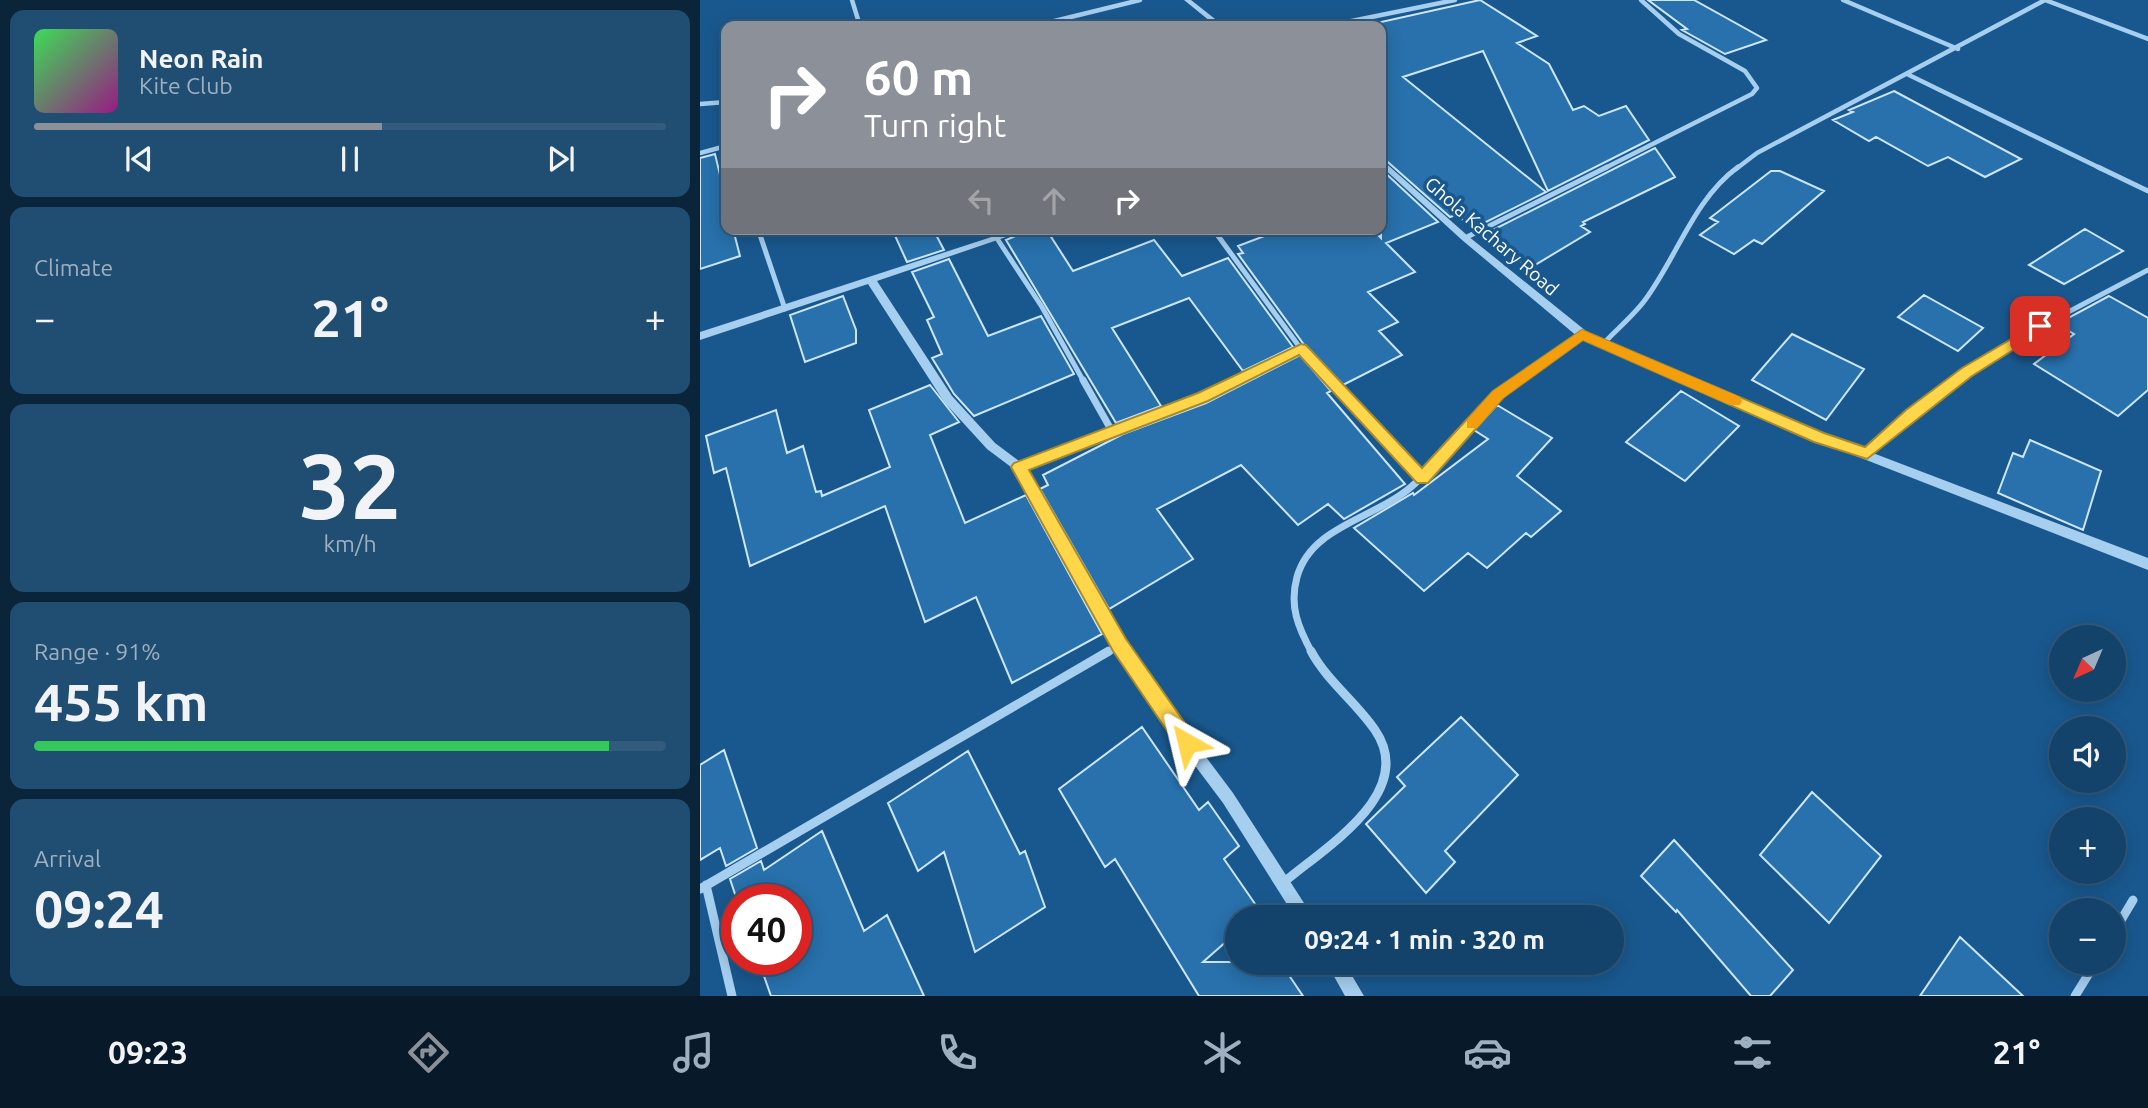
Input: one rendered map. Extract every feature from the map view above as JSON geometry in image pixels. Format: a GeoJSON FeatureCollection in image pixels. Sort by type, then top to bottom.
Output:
{"type":"FeatureCollection","features":[{"type":"Feature","properties":{"kind":"street"},"geometry":{"type":"LineString","coordinates":[[852,0],[858,21]]}},
{"type":"Feature","properties":{"kind":"street"},"geometry":{"type":"LineString","coordinates":[[1058,21],[1140,0]]}},
{"type":"Feature","properties":{"kind":"street"},"geometry":{"type":"LineString","coordinates":[[1187,0],[1214,21]]}},
{"type":"Feature","properties":{"kind":"street"},"geometry":{"type":"LineString","coordinates":[[1352,21],[1455,0]]}},
{"type":"Feature","properties":{"kind":"street"},"geometry":{"type":"LineString","coordinates":[[1465,239],[1752,94],[1757,89],[1745,71],[1679,34],[1641,0]]}},
{"type":"Feature","properties":{"kind":"street"},"geometry":{"type":"LineString","coordinates":[[1843,0],[1958,49]]}},
{"type":"Feature","properties":{"kind":"street"},"geometry":{"type":"LineString","coordinates":[[1604,343],[1645,300],[1694,218],[1724,177],[1757,153],[1958,49],[2045,0],[2148,39]]}},
{"type":"Feature","properties":{"kind":"street"},"geometry":{"type":"LineString","coordinates":[[1909,75],[2148,191]]}},
{"type":"Feature","properties":{"kind":"street"},"geometry":{"type":"LineString","coordinates":[[700,104],[721,102]]}},
{"type":"Feature","properties":{"kind":"street"},"geometry":{"type":"LineString","coordinates":[[700,153],[721,147]]}},
{"type":"Feature","properties":{"kind":"street","name":"Ghola Kachary Road"},"geometry":{"type":"LineString","coordinates":[[1386,167],[1465,239],[1582,334],[1819,438],[1867,453],[2148,564]]}},
{"type":"Feature","properties":{"kind":"street"},"geometry":{"type":"LineString","coordinates":[[760,235],[786,309]]}},
{"type":"Feature","properties":{"kind":"street"},"geometry":{"type":"LineString","coordinates":[[700,336],[1011,235]]}},
{"type":"Feature","properties":{"kind":"street"},"geometry":{"type":"LineString","coordinates":[[1217,235],[1301,349],[1422,479]]}},
{"type":"Feature","properties":{"kind":"street"},"geometry":{"type":"LineString","coordinates":[[998,240],[1042,307],[1113,433]]}},
{"type":"Feature","properties":{"kind":"street"},"geometry":{"type":"LineString","coordinates":[[1867,453],[1911,414],[1967,372],[2059,315],[2148,270]]}},
{"type":"Feature","properties":{"kind":"street"},"geometry":{"type":"LineString","coordinates":[[872,282],[948,399],[991,446],[1019,467],[1119,645],[1159,706],[1228,798],[1297,905]]}},
{"type":"Feature","properties":{"kind":"street"},"geometry":{"type":"LineString","coordinates":[[1283,883],[1373,804],[1388,777],[1385,744],[1321,666],[1298,633],[1291,599],[1300,564],[1315,545],[1394,501],[1422,479],[1498,394],[1582,334]]}},
{"type":"Feature","properties":{"kind":"street"},"geometry":{"type":"LineString","coordinates":[[1019,467],[1203,397],[1301,349]]}},
{"type":"Feature","properties":{"kind":"street"},"geometry":{"type":"LineString","coordinates":[[733,996],[703,887],[1119,645]]}},
{"type":"Feature","properties":{"kind":"street"},"geometry":{"type":"LineString","coordinates":[[2126,912],[2133,900]]}},
{"type":"Feature","properties":{"kind":"street"},"geometry":{"type":"LineString","coordinates":[[1342,975],[1355,996]]}},
{"type":"Feature","properties":{"kind":"street"},"geometry":{"type":"LineString","coordinates":[[2075,996],[2088,975]]}},
{"type":"Feature","properties":{"kind":"building"},"geometry":{"type":"Polygon","coordinates":[[[1480,0],[1537,36],[1517,43],[1549,64],[1573,110],[1584,106],[1599,116],[1626,106],[1649,140],[1548,191],[1483,51],[1403,77],[1546,192],[1474,228],[1456,215],[1450,217],[1386,160],[1386,21],[1480,0]]]}},
{"type":"Feature","properties":{"kind":"building"},"geometry":{"type":"Polygon","coordinates":[[[1648,0],[1694,0],[1766,40],[1725,54],[1682,30],[1687,29],[1648,0]]]}},
{"type":"Feature","properties":{"kind":"building"},"geometry":{"type":"Polygon","coordinates":[[[1894,91],[2021,159],[1985,177],[1948,157],[1928,166],[1876,137],[1869,141],[1833,120],[1853,112],[1849,110],[1894,91]]]}},
{"type":"Feature","properties":{"kind":"building"},"geometry":{"type":"Polygon","coordinates":[[[1655,148],[1675,177],[1583,222],[1585,224],[1581,226],[1590,232],[1530,268],[1483,235],[1655,148]]]}},
{"type":"Feature","properties":{"kind":"building"},"geometry":{"type":"Polygon","coordinates":[[[715,154],[721,179],[721,235],[735,235],[740,256],[700,269],[700,158],[715,154]]]}},
{"type":"Feature","properties":{"kind":"building"},"geometry":{"type":"Polygon","coordinates":[[[1771,171],[1780,171],[1824,191],[1762,244],[1754,240],[1734,254],[1700,235],[1718,222],[1710,218],[1771,171]]]}},
{"type":"Feature","properties":{"kind":"building"},"geometry":{"type":"Polygon","coordinates":[[[1386,174],[1438,222],[1386,243],[1415,272],[1368,292],[1398,322],[1379,331],[1402,355],[1343,385],[1305,346],[1238,254],[1243,253],[1238,246],[1267,235],[1378,235],[1381,238],[1381,235],[1386,235],[1386,174]]]}},
{"type":"Feature","properties":{"kind":"building"},"geometry":{"type":"Polygon","coordinates":[[[2085,229],[2123,251],[2064,284],[2029,265],[2085,229]]]}},
{"type":"Feature","properties":{"kind":"building"},"geometry":{"type":"Polygon","coordinates":[[[895,235],[936,235],[944,250],[907,262],[895,235]]]}},
{"type":"Feature","properties":{"kind":"building"},"geometry":{"type":"Polygon","coordinates":[[[1018,235],[1050,235],[1073,271],[1154,240],[1182,276],[1228,258],[1293,347],[1243,371],[1189,298],[1112,328],[1161,406],[1116,423],[1006,240],[1018,235]]]}},
{"type":"Feature","properties":{"kind":"building"},"geometry":{"type":"Polygon","coordinates":[[[949,259],[988,336],[1041,316],[1074,374],[974,416],[954,394],[932,358],[942,354],[927,320],[934,317],[912,272],[949,259]]]}},
{"type":"Feature","properties":{"kind":"building"},"geometry":{"type":"Polygon","coordinates":[[[1924,295],[1983,328],[1958,351],[1898,317],[1924,295]]]}},
{"type":"Feature","properties":{"kind":"building"},"geometry":{"type":"Polygon","coordinates":[[[843,296],[856,330],[856,343],[805,362],[790,315],[843,296]]]}},
{"type":"Feature","properties":{"kind":"building"},"geometry":{"type":"Polygon","coordinates":[[[2109,296],[2148,318],[2148,390],[2118,416],[2034,364],[2074,334],[2057,324],[2109,296]]]}},
{"type":"Feature","properties":{"kind":"building"},"geometry":{"type":"Polygon","coordinates":[[[1792,334],[1864,369],[1826,420],[1752,380],[1792,334]]]}},
{"type":"Feature","properties":{"kind":"building"},"geometry":{"type":"Polygon","coordinates":[[[1300,355],[1331,391],[1327,393],[1405,484],[1344,519],[1328,504],[1298,525],[1241,465],[1157,509],[1193,559],[1109,609],[1040,489],[1048,485],[1043,475],[1123,434],[1206,403],[1300,355]]]}},
{"type":"Feature","properties":{"kind":"building"},"geometry":{"type":"Polygon","coordinates":[[[930,385],[959,422],[930,435],[965,523],[1026,495],[1102,634],[1012,683],[976,597],[925,622],[885,506],[750,566],[726,468],[714,473],[706,436],[776,410],[787,453],[803,446],[816,492],[821,491],[822,496],[890,467],[869,410],[930,385]]]}},
{"type":"Feature","properties":{"kind":"building"},"geometry":{"type":"Polygon","coordinates":[[[1681,391],[1739,426],[1685,481],[1626,442],[1681,391]]]}},
{"type":"Feature","properties":{"kind":"building"},"geometry":{"type":"Polygon","coordinates":[[[1497,405],[1552,438],[1517,476],[1561,511],[1531,537],[1526,533],[1487,568],[1468,553],[1424,591],[1354,528],[1413,493],[1414,495],[1488,439],[1474,430],[1497,405]]]}},
{"type":"Feature","properties":{"kind":"building"},"geometry":{"type":"Polygon","coordinates":[[[2030,440],[2101,471],[2083,530],[1998,493],[2013,453],[2023,457],[2030,440]]]}},
{"type":"Feature","properties":{"kind":"building"},"geometry":{"type":"Polygon","coordinates":[[[1461,717],[1518,775],[1445,851],[1455,862],[1426,893],[1366,824],[1405,786],[1397,777],[1461,717]]]}},
{"type":"Feature","properties":{"kind":"building"},"geometry":{"type":"Polygon","coordinates":[[[1142,727],[1199,810],[1208,802],[1239,846],[1224,859],[1256,905],[1225,905],[1225,943],[1203,962],[1225,962],[1225,975],[1289,975],[1303,996],[1199,996],[1115,859],[1105,867],[1059,789],[1142,727]]]}},
{"type":"Feature","properties":{"kind":"building"},"geometry":{"type":"Polygon","coordinates":[[[724,750],[757,848],[726,866],[720,848],[700,860],[700,765],[724,750]]]}},
{"type":"Feature","properties":{"kind":"building"},"geometry":{"type":"Polygon","coordinates":[[[968,751],[1020,854],[1025,851],[1045,907],[975,952],[944,852],[918,871],[888,803],[968,751]]]}},
{"type":"Feature","properties":{"kind":"building"},"geometry":{"type":"Polygon","coordinates":[[[1812,792],[1881,856],[1829,923],[1760,855],[1812,792]]]}},
{"type":"Feature","properties":{"kind":"building"},"geometry":{"type":"Polygon","coordinates":[[[822,831],[864,931],[887,915],[924,996],[771,996],[764,975],[812,975],[812,884],[732,884],[730,879],[761,861],[764,870],[822,831]]]}},
{"type":"Feature","properties":{"kind":"building"},"geometry":{"type":"Polygon","coordinates":[[[1674,840],[1793,970],[1770,996],[1751,996],[1677,910],[1676,912],[1641,876],[1674,840]]]}},
{"type":"Feature","properties":{"kind":"building"},"geometry":{"type":"Polygon","coordinates":[[[1960,937],[2023,996],[1920,996],[1960,937]]]}},
{"type":"Feature","properties":{"kind":"slow traffic"},"geometry":{"type":"LineString","coordinates":[[1472,424],[1498,394],[1582,334],[1735,401]]}},
{"type":"Feature","properties":{"kind":"route"},"geometry":{"type":"LineString","coordinates":[[1187,743],[1119,645],[1019,467],[1203,397],[1301,349],[1422,479],[1498,394],[1582,334],[1819,438],[1867,453],[1911,414],[1967,372],[2040,326]]}}]}
